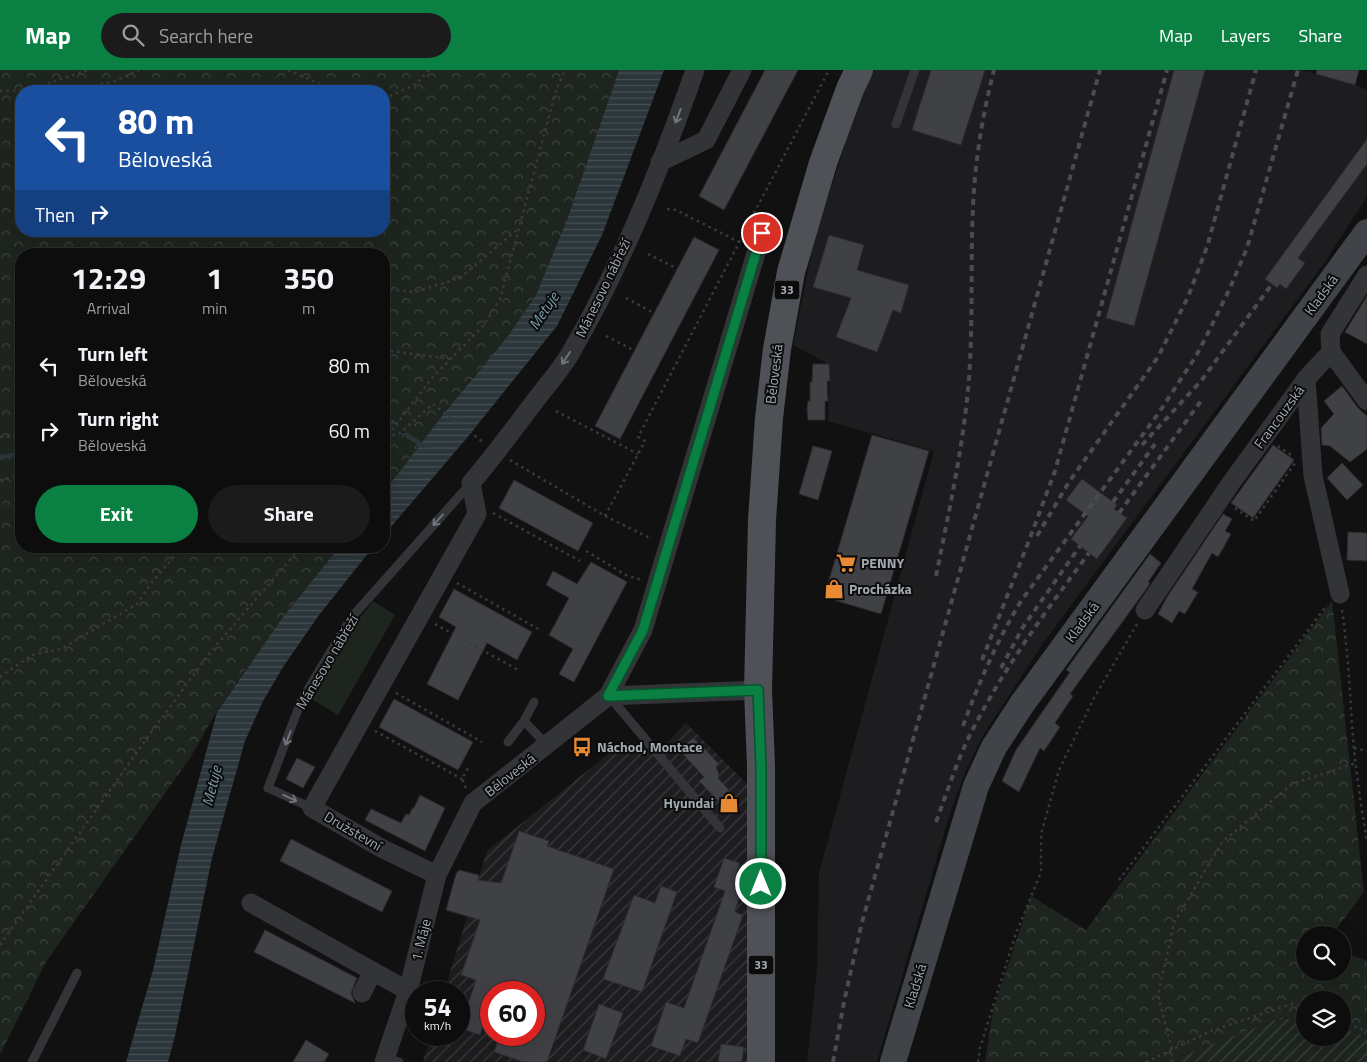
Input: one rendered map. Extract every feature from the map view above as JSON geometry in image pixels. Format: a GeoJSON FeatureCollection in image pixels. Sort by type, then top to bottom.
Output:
{"type":"FeatureCollection","features":[{"type":"Feature","properties":{"kind":"main road","name":"Běloveská"},"geometry":{"type":"LineString","coordinates":[[761,1062],[761,766],[758,690],[762,520],[769,418],[783,311],[804,225],[823,163],[850,89],[859,70]]}},
{"type":"Feature","properties":{"kind":"main road","name":"Kladská"},"geometry":{"type":"LineString","coordinates":[[893,1062],[963,826],[976,786],[994,746],[1022,704],[1367,232]]}},
{"type":"Feature","properties":{"kind":"street","name":"Mánesovo nábřeží"},"geometry":{"type":"LineString","coordinates":[[471,483],[490,447],[568,356],[599,303],[660,162],[695,70]]}},
{"type":"Feature","properties":{"kind":"street"},"geometry":{"type":"LineString","coordinates":[[660,162],[706,140],[742,70]]}},
{"type":"Feature","properties":{"kind":"street","name":"Běloveská"},"geometry":{"type":"LineString","coordinates":[[437,875],[474,803],[608,696],[643,630],[754,230]]}},
{"type":"Feature","properties":{"kind":"street"},"geometry":{"type":"LineString","coordinates":[[1367,275],[1330,334],[1331,352],[1367,401]]}},
{"type":"Feature","properties":{"kind":"street"},"geometry":{"type":"LineString","coordinates":[[1306,379],[1331,352]]}},
{"type":"Feature","properties":{"kind":"street","name":"Francouzská"},"geometry":{"type":"LineString","coordinates":[[1145,610],[1231,483],[1306,379]]}},
{"type":"Feature","properties":{"kind":"street","name":"Francouzská"},"geometry":{"type":"LineString","coordinates":[[1306,379],[1313,476],[1339,590]]}},
{"type":"Feature","properties":{"kind":"street"},"geometry":{"type":"LineString","coordinates":[[312,808],[477,514],[471,483]]}},
{"type":"Feature","properties":{"kind":"street"},"geometry":{"type":"LineString","coordinates":[[608,696],[758,690]]}},
{"type":"Feature","properties":{"kind":"street","name":"Družstevní"},"geometry":{"type":"LineString","coordinates":[[312,808],[383,849],[437,875]]}},
{"type":"Feature","properties":{"kind":"street","name":"1. Máje"},"geometry":{"type":"LineString","coordinates":[[411,981],[437,875]]}},
{"type":"Feature","properties":{"kind":"street"},"geometry":{"type":"LineString","coordinates":[[251,903],[405,990]]}},
{"type":"Feature","properties":{"kind":"street"},"geometry":{"type":"LineString","coordinates":[[362,993],[373,971]]}},
{"type":"Feature","properties":{"kind":"street","name":"1. Máje"},"geometry":{"type":"LineString","coordinates":[[389,1061],[405,1003]]}},
{"type":"Feature","properties":{"kind":"lane"},"geometry":{"type":"LineString","coordinates":[[896,124],[915,70]]}},
{"type":"Feature","properties":{"kind":"lane","name":"Mánesovo nábřeží"},"geometry":{"type":"LineString","coordinates":[[268,788],[302,699],[351,618],[471,483]]}},
{"type":"Feature","properties":{"kind":"lane"},"geometry":{"type":"LineString","coordinates":[[608,696],[720,828]]}},
{"type":"Feature","properties":{"kind":"lane"},"geometry":{"type":"LineString","coordinates":[[508,742],[524,721],[534,702]]}},
{"type":"Feature","properties":{"kind":"lane"},"geometry":{"type":"LineString","coordinates":[[524,721],[547,745]]}},
{"type":"Feature","properties":{"kind":"lane","name":"Družstevní"},"geometry":{"type":"LineString","coordinates":[[268,788],[312,808]]}},
{"type":"Feature","properties":{"kind":"lane"},"geometry":{"type":"LineString","coordinates":[[32,1062],[77,973]]}},
{"type":"Feature","properties":{"kind":"path"},"geometry":{"type":"LineString","coordinates":[[44,85],[88,70]]}},
{"type":"Feature","properties":{"kind":"path"},"geometry":{"type":"LineString","coordinates":[[97,85],[115,81],[139,70]]}},
{"type":"Feature","properties":{"kind":"path"},"geometry":{"type":"LineString","coordinates":[[288,70],[322,85]]}},
{"type":"Feature","properties":{"kind":"path"},"geometry":{"type":"LineString","coordinates":[[390,96],[416,84],[429,70]]}},
{"type":"Feature","properties":{"kind":"path"},"geometry":{"type":"LineString","coordinates":[[390,431],[432,378],[483,326],[500,299],[556,90],[565,70]]}},
{"type":"Feature","properties":{"kind":"path"},"geometry":{"type":"LineString","coordinates":[[754,230],[829,70]]}},
{"type":"Feature","properties":{"kind":"path"},"geometry":{"type":"LineString","coordinates":[[0,91],[15,90]]}},
{"type":"Feature","properties":{"kind":"path"},"geometry":{"type":"LineString","coordinates":[[667,209],[676,210],[739,242]]}},
{"type":"Feature","properties":{"kind":"path"},"geometry":{"type":"LineString","coordinates":[[390,290],[415,292],[460,278],[519,228]]}},
{"type":"Feature","properties":{"kind":"path"},"geometry":{"type":"LineString","coordinates":[[605,516],[646,441],[638,437],[743,234]]}},
{"type":"Feature","properties":{"kind":"path"},"geometry":{"type":"LineString","coordinates":[[648,254],[678,269]]}},
{"type":"Feature","properties":{"kind":"path"},"geometry":{"type":"LineString","coordinates":[[626,298],[654,313]]}},
{"type":"Feature","properties":{"kind":"path"},"geometry":{"type":"LineString","coordinates":[[606,336],[634,351]]}},
{"type":"Feature","properties":{"kind":"path"},"geometry":{"type":"LineString","coordinates":[[390,351],[451,359]]}},
{"type":"Feature","properties":{"kind":"path"},"geometry":{"type":"LineString","coordinates":[[390,435],[399,434],[433,404],[490,447],[605,516],[657,542]]}},
{"type":"Feature","properties":{"kind":"path"},"geometry":{"type":"LineString","coordinates":[[556,411],[638,454]]}},
{"type":"Feature","properties":{"kind":"path"},"geometry":{"type":"LineString","coordinates":[[390,418],[395,424]]}},
{"type":"Feature","properties":{"kind":"path"},"geometry":{"type":"LineString","coordinates":[[0,437],[15,436]]}},
{"type":"Feature","properties":{"kind":"path"},"geometry":{"type":"LineString","coordinates":[[1233,507],[1254,521],[1297,460],[1265,436]]}},
{"type":"Feature","properties":{"kind":"path"},"geometry":{"type":"LineString","coordinates":[[0,480],[15,476]]}},
{"type":"Feature","properties":{"kind":"path"},"geometry":{"type":"LineString","coordinates":[[489,511],[580,561]]}},
{"type":"Feature","properties":{"kind":"path"},"geometry":{"type":"LineString","coordinates":[[586,551],[626,575],[645,582]]}},
{"type":"Feature","properties":{"kind":"path"},"geometry":{"type":"LineString","coordinates":[[0,677],[32,655],[61,649],[137,604],[152,582],[177,553]]}},
{"type":"Feature","properties":{"kind":"path"},"geometry":{"type":"LineString","coordinates":[[0,945],[206,658],[296,553]]}},
{"type":"Feature","properties":{"kind":"path"},"geometry":{"type":"LineString","coordinates":[[443,575],[542,631]]}},
{"type":"Feature","properties":{"kind":"path"},"geometry":{"type":"LineString","coordinates":[[1339,590],[1348,652],[1354,748],[1367,841]]}},
{"type":"Feature","properties":{"kind":"path"},"geometry":{"type":"LineString","coordinates":[[1119,880],[1339,590]]}},
{"type":"Feature","properties":{"kind":"path"},"geometry":{"type":"LineString","coordinates":[[978,1062],[980,1048],[1015,936],[1041,872],[1041,834],[1059,770],[1094,698],[1145,610]]}},
{"type":"Feature","properties":{"kind":"path"},"geometry":{"type":"LineString","coordinates":[[420,616],[520,671]]}},
{"type":"Feature","properties":{"kind":"path"},"geometry":{"type":"LineString","coordinates":[[381,685],[482,742]]}},
{"type":"Feature","properties":{"kind":"path"},"geometry":{"type":"LineString","coordinates":[[360,723],[462,779]]}},
{"type":"Feature","properties":{"kind":"path"},"geometry":{"type":"LineString","coordinates":[[1354,748],[1367,751]]}},
{"type":"Feature","properties":{"kind":"path"},"geometry":{"type":"LineString","coordinates":[[1172,1050],[1158,996],[1174,923],[1222,842],[1292,784],[1356,763]]}},
{"type":"Feature","properties":{"kind":"path"},"geometry":{"type":"LineString","coordinates":[[1146,1062],[1211,1031],[1292,1004],[1296,1005]]}},
{"type":"Feature","properties":{"kind":"path"},"geometry":{"type":"LineString","coordinates":[[1351,1025],[1367,1031]]}},
{"type":"Feature","properties":{"kind":"shaded area"},"geometry":{"type":"Polygon","coordinates":[[[874,70],[1301,70],[1353,84],[1367,90],[1367,192],[1365,200],[1325,262],[1044,642],[982,737],[965,773],[950,813],[877,1062],[807,1062],[817,969],[819,873],[934,451],[828,421],[830,365],[793,345],[813,244],[860,97],[874,70]]]}},
{"type":"Feature","properties":{"kind":"shaded area"},"geometry":{"type":"Polygon","coordinates":[[[686,723],[749,786],[750,1062],[423,1062],[428,1046],[470,1046],[470,981],[447,981],[487,851],[622,743],[665,745],[686,723]]]}},
{"type":"Feature","properties":{"kind":"green space"},"geometry":{"type":"Polygon","coordinates":[[[0,70],[619,70],[568,217],[536,295],[508,336],[442,416],[390,484],[390,248],[15,248],[15,553],[334,553],[280,621],[217,711],[190,758],[46,962],[0,1055],[0,70]]]}},
{"type":"Feature","properties":{"kind":"green space"},"geometry":{"type":"Polygon","coordinates":[[[373,601],[395,615],[338,715],[310,698],[355,624],[373,601]]]}},
{"type":"Feature","properties":{"kind":"green space"},"geometry":{"type":"Polygon","coordinates":[[[1332,601],[1364,892],[1339,926],[1296,926],[1296,981],[1351,981],[1351,955],[1367,961],[1367,1037],[1351,1031],[1351,991],[1296,991],[1296,1018],[1275,1020],[1166,1062],[985,1062],[993,1011],[1031,896],[1086,930],[1332,601]]]}},
{"type":"Feature","properties":{"kind":"green space"},"geometry":{"type":"Polygon","coordinates":[[[1296,1018],[1296,1046],[1351,1046],[1351,1031],[1367,1037],[1367,1062],[1166,1062],[1275,1020],[1296,1018]]]}},
{"type":"Feature","properties":{"kind":"water","name":"Metuje"},"geometry":{"type":"Polygon","coordinates":[[[619,70],[664,70],[602,235],[557,326],[466,439],[390,528],[390,484],[442,416],[508,336],[536,295],[568,217],[619,70]]]}},
{"type":"Feature","properties":{"kind":"water","name":"Metuje"},"geometry":{"type":"Polygon","coordinates":[[[334,553],[368,553],[319,615],[283,667],[263,701],[245,741],[212,858],[168,1062],[126,1062],[153,970],[181,845],[217,712],[280,621],[334,553]]]}},
{"type":"Feature","properties":{"kind":"building"},"geometry":{"type":"Polygon","coordinates":[[[765,70],[798,70],[724,210],[699,196],[765,70]]]}},
{"type":"Feature","properties":{"kind":"building"},"geometry":{"type":"Polygon","coordinates":[[[931,70],[985,70],[961,145],[912,130],[931,70]]]}},
{"type":"Feature","properties":{"kind":"building"},"geometry":{"type":"Polygon","coordinates":[[[1174,70],[1205,70],[1134,326],[1106,318],[1174,70]]]}},
{"type":"Feature","properties":{"kind":"building"},"geometry":{"type":"Polygon","coordinates":[[[1317,70],[1359,70],[1355,85],[1316,74],[1317,70]]]}},
{"type":"Feature","properties":{"kind":"building"},"geometry":{"type":"Polygon","coordinates":[[[1367,139],[1367,164],[1298,258],[1305,263],[1286,289],[1280,284],[1277,288],[1265,279],[1367,139]]]}},
{"type":"Feature","properties":{"kind":"building"},"geometry":{"type":"Polygon","coordinates":[[[829,235],[864,245],[857,270],[909,285],[901,313],[893,310],[877,352],[836,337],[851,298],[813,287],[829,235]]]}},
{"type":"Feature","properties":{"kind":"building"},"geometry":{"type":"Polygon","coordinates":[[[694,237],[719,250],[620,439],[595,426],[694,237]]]}},
{"type":"Feature","properties":{"kind":"building"},"geometry":{"type":"Polygon","coordinates":[[[1367,296],[1367,344],[1345,332],[1367,296]]]}},
{"type":"Feature","properties":{"kind":"building"},"geometry":{"type":"Polygon","coordinates":[[[813,364],[829,364],[830,381],[827,381],[828,401],[825,401],[825,420],[808,420],[807,408],[808,401],[810,401],[810,382],[812,382],[813,364]]]}},
{"type":"Feature","properties":{"kind":"building"},"geometry":{"type":"Polygon","coordinates":[[[1342,386],[1358,408],[1367,416],[1367,449],[1350,462],[1330,446],[1322,445],[1321,428],[1334,414],[1324,401],[1342,386]]]}},
{"type":"Feature","properties":{"kind":"building"},"geometry":{"type":"Polygon","coordinates":[[[872,435],[929,451],[881,614],[824,597],[872,435]]]}},
{"type":"Feature","properties":{"kind":"building"},"geometry":{"type":"Polygon","coordinates":[[[1273,445],[1294,460],[1253,518],[1231,503],[1273,445]]]}},
{"type":"Feature","properties":{"kind":"building"},"geometry":{"type":"Polygon","coordinates":[[[813,446],[832,451],[818,500],[799,494],[813,446]]]}},
{"type":"Feature","properties":{"kind":"building"},"geometry":{"type":"Polygon","coordinates":[[[1342,463],[1363,485],[1347,500],[1327,478],[1342,463]]]}},
{"type":"Feature","properties":{"kind":"building"},"geometry":{"type":"Polygon","coordinates":[[[1082,479],[1117,505],[1114,509],[1127,518],[1097,559],[1071,539],[1088,516],[1066,500],[1082,479]]]}},
{"type":"Feature","properties":{"kind":"building"},"geometry":{"type":"Polygon","coordinates":[[[514,480],[593,523],[578,551],[499,508],[514,480]]]}},
{"type":"Feature","properties":{"kind":"building"},"geometry":{"type":"Polygon","coordinates":[[[1223,514],[1232,519],[1225,531],[1231,534],[1218,557],[1212,553],[1192,589],[1198,592],[1185,614],[1179,611],[1172,623],[1158,614],[1167,597],[1223,514]]]}},
{"type":"Feature","properties":{"kind":"building"},"geometry":{"type":"Polygon","coordinates":[[[1348,532],[1367,533],[1367,561],[1347,560],[1348,532]]]}},
{"type":"Feature","properties":{"kind":"building"},"geometry":{"type":"Polygon","coordinates":[[[1150,554],[1161,563],[1148,582],[1150,583],[1070,694],[1073,696],[1055,723],[1060,727],[1044,751],[1040,748],[1019,792],[1002,781],[1016,750],[1070,672],[1066,670],[1150,554]]]}},
{"type":"Feature","properties":{"kind":"building"},"geometry":{"type":"Polygon","coordinates":[[[591,562],[627,582],[574,682],[559,674],[573,649],[549,635],[569,598],[546,585],[553,571],[577,584],[591,562]]]}},
{"type":"Feature","properties":{"kind":"building"},"geometry":{"type":"Polygon","coordinates":[[[454,589],[532,632],[517,660],[487,643],[458,700],[427,684],[456,627],[439,617],[454,589]]]}},
{"type":"Feature","properties":{"kind":"building"},"geometry":{"type":"Polygon","coordinates":[[[394,699],[473,742],[458,770],[379,727],[394,699]]]}},
{"type":"Feature","properties":{"kind":"building"},"geometry":{"type":"Polygon","coordinates":[[[693,738],[719,764],[716,767],[719,774],[718,778],[729,790],[718,801],[699,781],[704,777],[679,750],[693,738]]]}},
{"type":"Feature","properties":{"kind":"building"},"geometry":{"type":"Polygon","coordinates":[[[297,758],[315,767],[303,788],[286,779],[297,758]]]}},
{"type":"Feature","properties":{"kind":"building"},"geometry":{"type":"Polygon","coordinates":[[[420,795],[445,808],[425,851],[365,820],[371,809],[401,823],[406,814],[409,815],[414,808],[420,795]]]}},
{"type":"Feature","properties":{"kind":"building"},"geometry":{"type":"Polygon","coordinates":[[[519,831],[549,841],[547,846],[614,869],[547,1062],[523,1062],[494,1052],[496,1046],[545,1046],[545,981],[480,981],[480,1035],[470,1032],[470,998],[476,980],[461,975],[480,920],[446,910],[456,874],[459,870],[479,875],[478,880],[501,883],[519,831]]]}},
{"type":"Feature","properties":{"kind":"building"},"geometry":{"type":"Polygon","coordinates":[[[291,839],[392,891],[382,912],[280,861],[291,839]]]}},
{"type":"Feature","properties":{"kind":"building"},"geometry":{"type":"Polygon","coordinates":[[[724,858],[740,863],[736,875],[745,878],[735,912],[743,915],[698,1043],[686,1039],[680,1056],[651,1046],[666,1002],[684,1008],[725,891],[714,887],[724,858]]]}},
{"type":"Feature","properties":{"kind":"building"},"geometry":{"type":"Polygon","coordinates":[[[661,886],[677,892],[642,992],[603,979],[634,895],[655,903],[661,886]]]}},
{"type":"Feature","properties":{"kind":"building"},"geometry":{"type":"Polygon","coordinates":[[[265,930],[357,978],[351,993],[355,1003],[254,952],[265,930]]]}},
{"type":"Feature","properties":{"kind":"building"},"geometry":{"type":"Polygon","coordinates":[[[599,1004],[623,1013],[606,1059],[583,1050],[599,1004]]]}},
{"type":"Feature","properties":{"kind":"building"},"geometry":{"type":"Polygon","coordinates":[[[306,1040],[329,1054],[324,1062],[293,1062],[306,1040]]]}},
{"type":"Feature","properties":{"kind":"building"},"geometry":{"type":"Polygon","coordinates":[[[721,1044],[744,1047],[742,1062],[718,1062],[721,1044]]]}},
{"type":"Feature","properties":{"kind":"waterway"},"geometry":{"type":"LineString","coordinates":[[408,436],[424,446]]}},
{"type":"Feature","properties":{"kind":"waterway"},"geometry":{"type":"LineString","coordinates":[[0,457],[15,455]]}},
{"type":"Feature","properties":{"kind":"railway"},"geometry":{"type":"LineString","coordinates":[[936,576],[957,470],[965,417],[971,341],[974,189],[981,129],[994,70]]}},
{"type":"Feature","properties":{"kind":"railway"},"geometry":{"type":"LineString","coordinates":[[833,1062],[861,926],[1100,70]]}},
{"type":"Feature","properties":{"kind":"railway"},"geometry":{"type":"LineString","coordinates":[[982,660],[1055,471],[1167,70]]}},
{"type":"Feature","properties":{"kind":"railway"},"geometry":{"type":"LineString","coordinates":[[1037,536],[1069,482],[1158,357],[1188,297],[1207,247],[1256,70]]}},
{"type":"Feature","properties":{"kind":"railway"},"geometry":{"type":"LineString","coordinates":[[963,726],[989,662],[1021,601],[1160,411],[1196,356],[1207,335],[1247,248],[1298,70]]}},
{"type":"Feature","properties":{"kind":"railway"},"geometry":{"type":"LineString","coordinates":[[1142,445],[1201,381],[1272,284]]}},
{"type":"Feature","properties":{"kind":"railway"},"geometry":{"type":"LineString","coordinates":[[1119,513],[1201,401]]}},
{"type":"Feature","properties":{"kind":"railway"},"geometry":{"type":"LineString","coordinates":[[1113,502],[1155,444]]}},
{"type":"Feature","properties":{"kind":"railway"},"geometry":{"type":"LineString","coordinates":[[1001,668],[1023,627],[1080,546]]}},
{"type":"Feature","properties":{"kind":"railway"},"geometry":{"type":"LineString","coordinates":[[936,822],[963,750],[986,704],[1028,637],[1089,553]]}},
{"type":"Feature","properties":{"kind":"place","name":"PENNY"},"geometry":{"type":"Point","coordinates":[846,563]}},
{"type":"Feature","properties":{"kind":"place","name":"Procházka"},"geometry":{"type":"Point","coordinates":[834,589]}},
{"type":"Feature","properties":{"kind":"place","name":"Náchod, Montace"},"geometry":{"type":"Point","coordinates":[582,747]}},
{"type":"Feature","properties":{"kind":"place","name":"Hyundai"},"geometry":{"type":"Point","coordinates":[729,803]}},
{"type":"Feature","properties":{"kind":"route"},"geometry":{"type":"LineString","coordinates":[[761,884],[761,766],[758,690],[608,696],[643,630],[762,233]]}}]}
